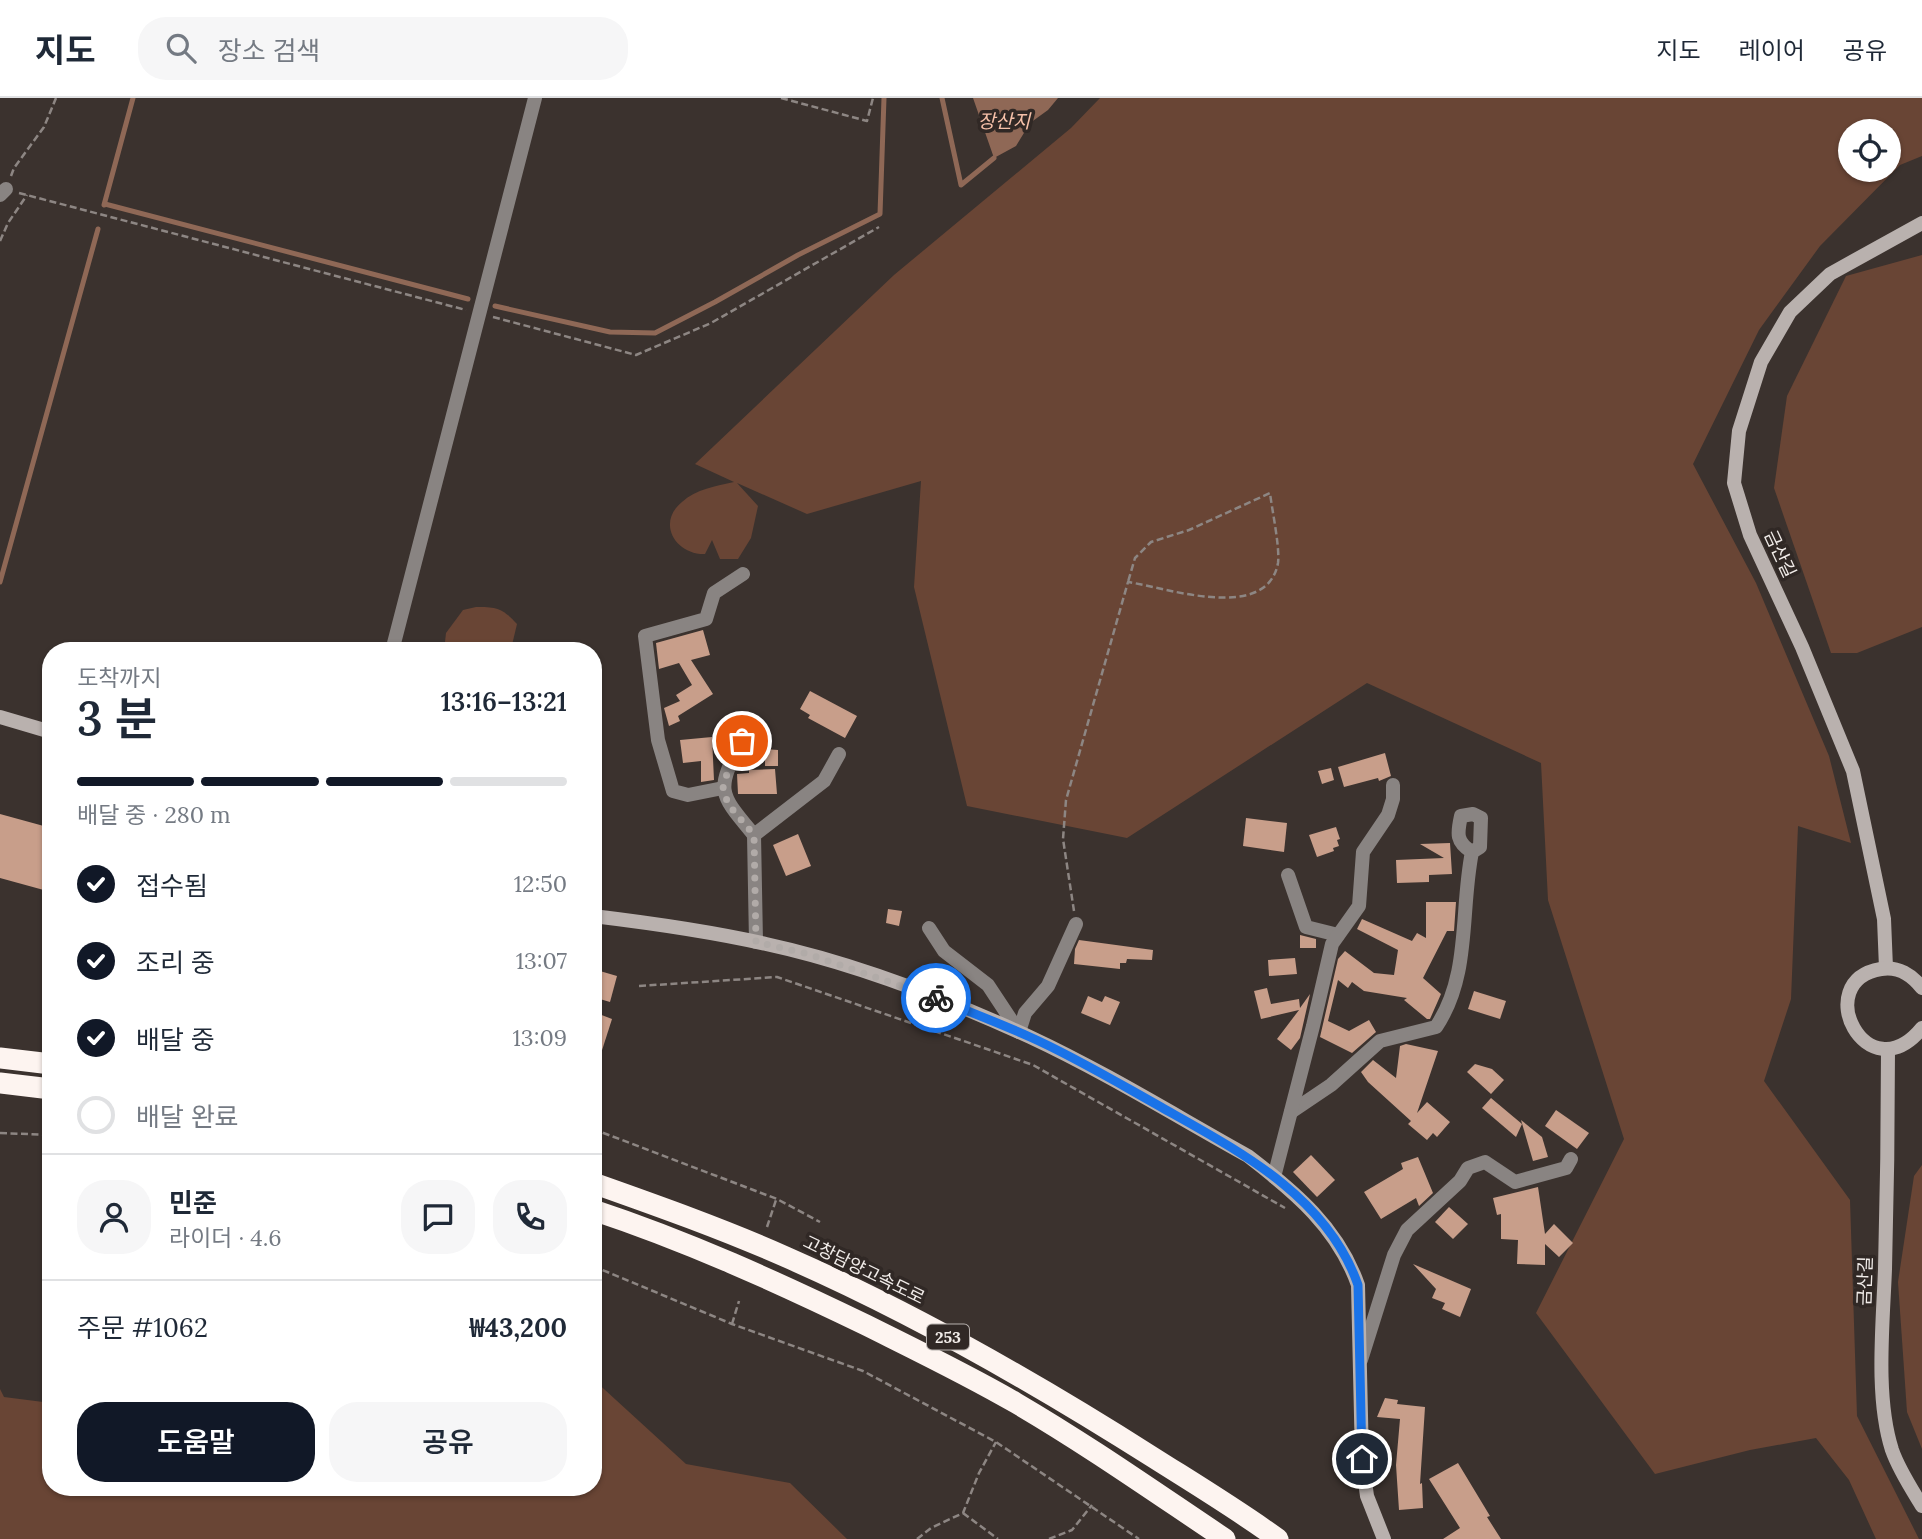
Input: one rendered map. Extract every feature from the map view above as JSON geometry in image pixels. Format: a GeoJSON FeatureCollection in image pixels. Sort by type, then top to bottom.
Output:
{"type":"FeatureCollection","features":[{"type":"Feature","properties":{"kind":"highway"},"geometry":{"type":"LineString","coordinates":[[0,1058],[42,1063]]}},
{"type":"Feature","properties":{"kind":"highway"},"geometry":{"type":"LineString","coordinates":[[0,1083],[42,1088]]}},
{"type":"Feature","properties":{"kind":"highway","name":"고창담양고속도로"},"geometry":{"type":"LineString","coordinates":[[602,1186],[676,1212],[787,1257],[893,1308],[997,1363],[1106,1428],[1278,1539]]}},
{"type":"Feature","properties":{"kind":"highway","name":"253"},"geometry":{"type":"LineString","coordinates":[[602,1213],[702,1251],[798,1292],[906,1345],[1016,1403],[1128,1473],[1225,1539]]}},
{"type":"Feature","properties":{"kind":"street"},"geometry":{"type":"LineString","coordinates":[[394,642],[535,98]]}},
{"type":"Feature","properties":{"kind":"street","name":"금산길"},"geometry":{"type":"LineString","coordinates":[[1886,968],[1884,919],[1853,771],[1802,647],[1750,535],[1734,484],[1739,431],[1761,362],[1790,312],[1830,274],[1922,223]]}},
{"type":"Feature","properties":{"kind":"street"},"geometry":{"type":"LineString","coordinates":[[723,788],[688,795],[673,791],[658,740],[645,636],[706,620],[714,593],[743,574]]}},
{"type":"Feature","properties":{"kind":"street"},"geometry":{"type":"LineString","coordinates":[[0,717],[42,729]]}},
{"type":"Feature","properties":{"kind":"street"},"geometry":{"type":"LineString","coordinates":[[742,741],[730,763],[723,788],[728,804],[754,835],[756,942]]}},
{"type":"Feature","properties":{"kind":"street"},"geometry":{"type":"LineString","coordinates":[[754,835],[824,781],[839,754]]}},
{"type":"Feature","properties":{"kind":"street"},"geometry":{"type":"LineString","coordinates":[[1274,1177],[1332,944],[1359,905],[1363,852],[1388,815],[1393,799],[1393,785]]}},
{"type":"Feature","properties":{"kind":"street"},"geometry":{"type":"LineString","coordinates":[[1290,1112],[1331,1085],[1380,1041],[1436,1027],[1446,1013],[1457,984],[1463,942],[1466,885],[1472,852]]}},
{"type":"Feature","properties":{"kind":"street"},"geometry":{"type":"LineString","coordinates":[[1288,875],[1306,927],[1338,935]]}},
{"type":"Feature","properties":{"kind":"street"},"geometry":{"type":"LineString","coordinates":[[602,917],[662,924],[808,954],[915,990],[1019,1032],[1087,1066],[1248,1156],[1274,1177],[1338,1242],[1358,1285],[1362,1459],[1367,1496],[1384,1539]]}},
{"type":"Feature","properties":{"kind":"street"},"geometry":{"type":"LineString","coordinates":[[1019,1032],[1025,1013],[1048,986],[1076,924]]}},
{"type":"Feature","properties":{"kind":"street"},"geometry":{"type":"LineString","coordinates":[[929,928],[944,951],[988,985],[1019,1032]]}},
{"type":"Feature","properties":{"kind":"street"},"geometry":{"type":"LineString","coordinates":[[1922,988],[1913,977],[1900,970],[1874,970],[1854,985],[1847,1009],[1849,1021],[1864,1041],[1888,1049],[1914,1038],[1922,1028]]}},
{"type":"Feature","properties":{"kind":"street","name":"금산길"},"geometry":{"type":"LineString","coordinates":[[1888,1049],[1882,1361],[1886,1420],[1892,1449],[1904,1478],[1922,1506]]}},
{"type":"Feature","properties":{"kind":"street"},"geometry":{"type":"LineString","coordinates":[[1360,1361],[1394,1255],[1407,1230],[1460,1181],[1468,1168],[1485,1162],[1515,1182],[1566,1168],[1572,1158]]}},
{"type":"Feature","properties":{"kind":"path"},"geometry":{"type":"LineString","coordinates":[[56,98],[44,127],[14,168],[3,192],[27,195],[636,355],[710,323],[879,228]]}},
{"type":"Feature","properties":{"kind":"path"},"geometry":{"type":"LineString","coordinates":[[781,98],[867,121],[873,98]]}},
{"type":"Feature","properties":{"kind":"path"},"geometry":{"type":"LineString","coordinates":[[0,241],[8,223],[27,195]]}},
{"type":"Feature","properties":{"kind":"path"},"geometry":{"type":"LineString","coordinates":[[1076,924],[1063,839],[1066,800],[1128,582],[1135,558],[1150,542],[1189,530],[1270,493],[1278,562],[1271,580],[1249,596],[1212,598],[1128,582]]}},
{"type":"Feature","properties":{"kind":"path"},"geometry":{"type":"LineString","coordinates":[[639,986],[777,976],[1020,1060],[1219,1169],[1294,1214]]}},
{"type":"Feature","properties":{"kind":"path"},"geometry":{"type":"LineString","coordinates":[[602,1132],[777,1199],[820,1222]]}},
{"type":"Feature","properties":{"kind":"path"},"geometry":{"type":"LineString","coordinates":[[0,1133],[42,1135]]}},
{"type":"Feature","properties":{"kind":"path"},"geometry":{"type":"LineString","coordinates":[[768,1227],[777,1199]]}},
{"type":"Feature","properties":{"kind":"path"},"geometry":{"type":"LineString","coordinates":[[602,1270],[732,1324],[863,1371],[943,1411],[996,1442],[1139,1539]]}},
{"type":"Feature","properties":{"kind":"path"},"geometry":{"type":"LineString","coordinates":[[732,1324],[739,1301]]}},
{"type":"Feature","properties":{"kind":"path"},"geometry":{"type":"LineString","coordinates":[[917,1539],[931,1528],[963,1513],[979,1473],[996,1442]]}},
{"type":"Feature","properties":{"kind":"path"},"geometry":{"type":"LineString","coordinates":[[1049,1539],[1072,1530],[1092,1505]]}},
{"type":"Feature","properties":{"kind":"path"},"geometry":{"type":"LineString","coordinates":[[963,1513],[998,1539]]}},
{"type":"Feature","properties":{"kind":"shaded area"},"geometry":{"type":"Polygon","coordinates":[[[1100,98],[1922,98],[1922,156],[1901,165],[1901,119],[1838,119],[1838,182],[1883,182],[1820,246],[1759,330],[1693,464],[1756,583],[1829,756],[1851,843],[1798,826],[1791,999],[1764,1081],[1850,1200],[1857,1416],[1919,1539],[1876,1539],[1849,1480],[1816,1438],[1750,1450],[1655,1474],[1536,1313],[1624,1139],[1548,900],[1541,763],[1367,683],[1127,838],[967,806],[914,587],[921,481],[807,514],[737,483],[758,506],[751,538],[738,559],[720,559],[712,540],[705,554],[695,553],[678,544],[670,528],[674,510],[700,491],[734,482],[695,464],[894,275],[1071,128],[1100,98]]]}},
{"type":"Feature","properties":{"kind":"shaded area"},"geometry":{"type":"Polygon","coordinates":[[[1922,255],[1922,627],[1857,653],[1831,653],[1774,488],[1787,396],[1846,276],[1922,255]]]}},
{"type":"Feature","properties":{"kind":"shaded area"},"geometry":{"type":"Polygon","coordinates":[[[489,607],[507,615],[517,624],[513,642],[445,642],[446,633],[463,610],[489,607]]]}},
{"type":"Feature","properties":{"kind":"shaded area"},"geometry":{"type":"Polygon","coordinates":[[[1922,1165],[1922,1449],[1907,1412],[1898,1282],[1914,1176],[1922,1165]]]}},
{"type":"Feature","properties":{"kind":"shaded area"},"geometry":{"type":"Polygon","coordinates":[[[602,1387],[686,1464],[790,1483],[847,1539],[0,1539],[0,1389],[4,1397],[42,1402],[42,1496],[602,1496],[602,1387]]]}},
{"type":"Feature","properties":{"kind":"water","name":"장산지"},"geometry":{"type":"Polygon","coordinates":[[[973,98],[1058,98],[1048,110],[1030,123],[1016,146],[994,158],[973,98]]]}},
{"type":"Feature","properties":{"kind":"building"},"geometry":{"type":"Polygon","coordinates":[[[703,630],[710,655],[691,660],[713,694],[678,716],[680,721],[669,726],[664,708],[680,701],[676,695],[692,685],[679,663],[659,669],[656,643],[703,630]]]}},
{"type":"Feature","properties":{"kind":"building"},"geometry":{"type":"Polygon","coordinates":[[[810,691],[857,716],[845,738],[808,718],[810,715],[800,709],[810,691]]]}},
{"type":"Feature","properties":{"kind":"building"},"geometry":{"type":"Polygon","coordinates":[[[712,737],[714,780],[701,782],[701,761],[683,763],[680,740],[712,737]]]}},
{"type":"Feature","properties":{"kind":"building"},"geometry":{"type":"Polygon","coordinates":[[[765,749],[778,750],[778,766],[765,766],[765,749]]]}},
{"type":"Feature","properties":{"kind":"building"},"geometry":{"type":"Polygon","coordinates":[[[1385,753],[1391,776],[1379,781],[1378,778],[1344,787],[1338,767],[1385,753]]]}},
{"type":"Feature","properties":{"kind":"building"},"geometry":{"type":"Polygon","coordinates":[[[1331,768],[1334,780],[1322,784],[1318,771],[1331,768]]]}},
{"type":"Feature","properties":{"kind":"building"},"geometry":{"type":"Polygon","coordinates":[[[775,769],[777,794],[738,794],[737,774],[749,773],[749,770],[775,769]]]}},
{"type":"Feature","properties":{"kind":"building"},"geometry":{"type":"Polygon","coordinates":[[[0,814],[42,826],[42,890],[0,878],[0,814]]]}},
{"type":"Feature","properties":{"kind":"building"},"geometry":{"type":"Polygon","coordinates":[[[1246,818],[1287,823],[1284,852],[1243,846],[1246,818]]]}},
{"type":"Feature","properties":{"kind":"building"},"geometry":{"type":"Polygon","coordinates":[[[1336,827],[1339,846],[1333,848],[1334,851],[1317,857],[1309,835],[1336,827]]]}},
{"type":"Feature","properties":{"kind":"building"},"geometry":{"type":"Polygon","coordinates":[[[798,834],[811,866],[786,876],[773,845],[798,834]]]}},
{"type":"Feature","properties":{"kind":"building"},"geometry":{"type":"Polygon","coordinates":[[[1450,843],[1452,874],[1429,875],[1429,882],[1397,883],[1396,860],[1444,858],[1420,844],[1450,843]]]}},
{"type":"Feature","properties":{"kind":"building"},"geometry":{"type":"Polygon","coordinates":[[[1426,902],[1456,902],[1454,931],[1447,931],[1423,978],[1441,994],[1430,1019],[1404,1000],[1407,998],[1364,991],[1352,982],[1348,988],[1338,980],[1328,1021],[1349,1031],[1369,1020],[1376,1032],[1352,1053],[1320,1037],[1338,959],[1345,951],[1374,973],[1394,975],[1398,950],[1357,929],[1362,919],[1412,941],[1417,933],[1426,938],[1426,902]]]}},
{"type":"Feature","properties":{"kind":"building"},"geometry":{"type":"Polygon","coordinates":[[[888,909],[902,911],[899,926],[886,923],[888,909]]]}},
{"type":"Feature","properties":{"kind":"building"},"geometry":{"type":"Polygon","coordinates":[[[1300,935],[1316,939],[1316,948],[1300,948],[1300,935]]]}},
{"type":"Feature","properties":{"kind":"building"},"geometry":{"type":"Polygon","coordinates":[[[1079,940],[1153,950],[1152,960],[1127,959],[1126,963],[1120,963],[1120,969],[1074,964],[1079,940]]]}},
{"type":"Feature","properties":{"kind":"building"},"geometry":{"type":"Polygon","coordinates":[[[1295,958],[1297,974],[1269,976],[1268,960],[1295,958]]]}},
{"type":"Feature","properties":{"kind":"building"},"geometry":{"type":"Polygon","coordinates":[[[602,972],[617,976],[610,1002],[602,1000],[602,972]]]}},
{"type":"Feature","properties":{"kind":"building"},"geometry":{"type":"Polygon","coordinates":[[[1267,988],[1271,1004],[1299,999],[1300,1008],[1310,994],[1300,1038],[1291,1050],[1277,1039],[1299,1010],[1261,1019],[1254,991],[1267,988]]]}},
{"type":"Feature","properties":{"kind":"building"},"geometry":{"type":"Polygon","coordinates":[[[1474,991],[1506,1001],[1500,1019],[1468,1009],[1474,991]]]}},
{"type":"Feature","properties":{"kind":"building"},"geometry":{"type":"Polygon","coordinates":[[[1088,996],[1102,1002],[1105,996],[1120,1002],[1110,1025],[1081,1013],[1088,996]]]}},
{"type":"Feature","properties":{"kind":"building"},"geometry":{"type":"Polygon","coordinates":[[[602,1015],[612,1019],[602,1050],[602,1015]]]}},
{"type":"Feature","properties":{"kind":"building"},"geometry":{"type":"Polygon","coordinates":[[[1406,1044],[1438,1051],[1417,1113],[1427,1102],[1450,1122],[1437,1137],[1433,1133],[1427,1140],[1408,1124],[1411,1121],[1368,1082],[1361,1072],[1373,1060],[1396,1078],[1400,1046],[1406,1044]]]}},
{"type":"Feature","properties":{"kind":"building"},"geometry":{"type":"Polygon","coordinates":[[[1475,1064],[1492,1069],[1504,1080],[1491,1094],[1467,1072],[1475,1064]]]}},
{"type":"Feature","properties":{"kind":"building"},"geometry":{"type":"Polygon","coordinates":[[[1491,1098],[1522,1124],[1516,1137],[1482,1108],[1491,1098]]]}},
{"type":"Feature","properties":{"kind":"building"},"geometry":{"type":"Polygon","coordinates":[[[1556,1110],[1589,1133],[1577,1149],[1545,1126],[1556,1110]]]}},
{"type":"Feature","properties":{"kind":"building"},"geometry":{"type":"Polygon","coordinates":[[[1521,1120],[1542,1137],[1548,1157],[1533,1161],[1521,1120]]]}},
{"type":"Feature","properties":{"kind":"building"},"geometry":{"type":"Polygon","coordinates":[[[1311,1155],[1335,1180],[1317,1197],[1293,1172],[1311,1155]]]}},
{"type":"Feature","properties":{"kind":"building"},"geometry":{"type":"Polygon","coordinates":[[[1418,1157],[1433,1193],[1419,1206],[1416,1198],[1381,1219],[1364,1192],[1403,1169],[1401,1163],[1418,1157]]]}},
{"type":"Feature","properties":{"kind":"building"},"geometry":{"type":"Polygon","coordinates":[[[1538,1187],[1545,1234],[1554,1224],[1573,1243],[1559,1257],[1545,1244],[1545,1265],[1517,1264],[1518,1240],[1501,1239],[1501,1214],[1497,1215],[1493,1198],[1538,1187]]]}},
{"type":"Feature","properties":{"kind":"building"},"geometry":{"type":"Polygon","coordinates":[[[1449,1207],[1468,1224],[1453,1239],[1435,1222],[1449,1207]]]}},
{"type":"Feature","properties":{"kind":"building"},"geometry":{"type":"Polygon","coordinates":[[[1413,1264],[1471,1289],[1460,1317],[1442,1309],[1445,1303],[1432,1298],[1436,1289],[1413,1264]]]}},
{"type":"Feature","properties":{"kind":"building"},"geometry":{"type":"Polygon","coordinates":[[[1385,1398],[1398,1400],[1397,1404],[1425,1407],[1420,1484],[1422,1483],[1423,1508],[1399,1510],[1396,1465],[1400,1419],[1377,1417],[1385,1398]]]}},
{"type":"Feature","properties":{"kind":"building"},"geometry":{"type":"Polygon","coordinates":[[[1458,1463],[1501,1539],[1443,1539],[1460,1528],[1429,1479],[1458,1463]]]}},
{"type":"Feature","properties":{"kind":"waterway"},"geometry":{"type":"LineString","coordinates":[[104,205],[133,98]]}},
{"type":"Feature","properties":{"kind":"waterway"},"geometry":{"type":"LineString","coordinates":[[495,306],[610,332],[655,333],[880,214],[884,98]]}},
{"type":"Feature","properties":{"kind":"waterway"},"geometry":{"type":"LineString","coordinates":[[942,98],[961,185],[994,158]]}},
{"type":"Feature","properties":{"kind":"waterway"},"geometry":{"type":"LineString","coordinates":[[105,204],[468,299]]}},
{"type":"Feature","properties":{"kind":"waterway"},"geometry":{"type":"LineString","coordinates":[[0,582],[98,229]]}},
{"type":"Feature","properties":{"kind":"way so far"},"geometry":{"type":"LineString","coordinates":[[742,741],[730,763],[723,788],[728,804],[754,835],[756,942],[808,954],[936,998]]}},
{"type":"Feature","properties":{"kind":"route"},"geometry":{"type":"LineString","coordinates":[[936,998],[1030,1037],[1248,1156],[1310,1210],[1338,1242],[1358,1285],[1362,1459]]}}]}
